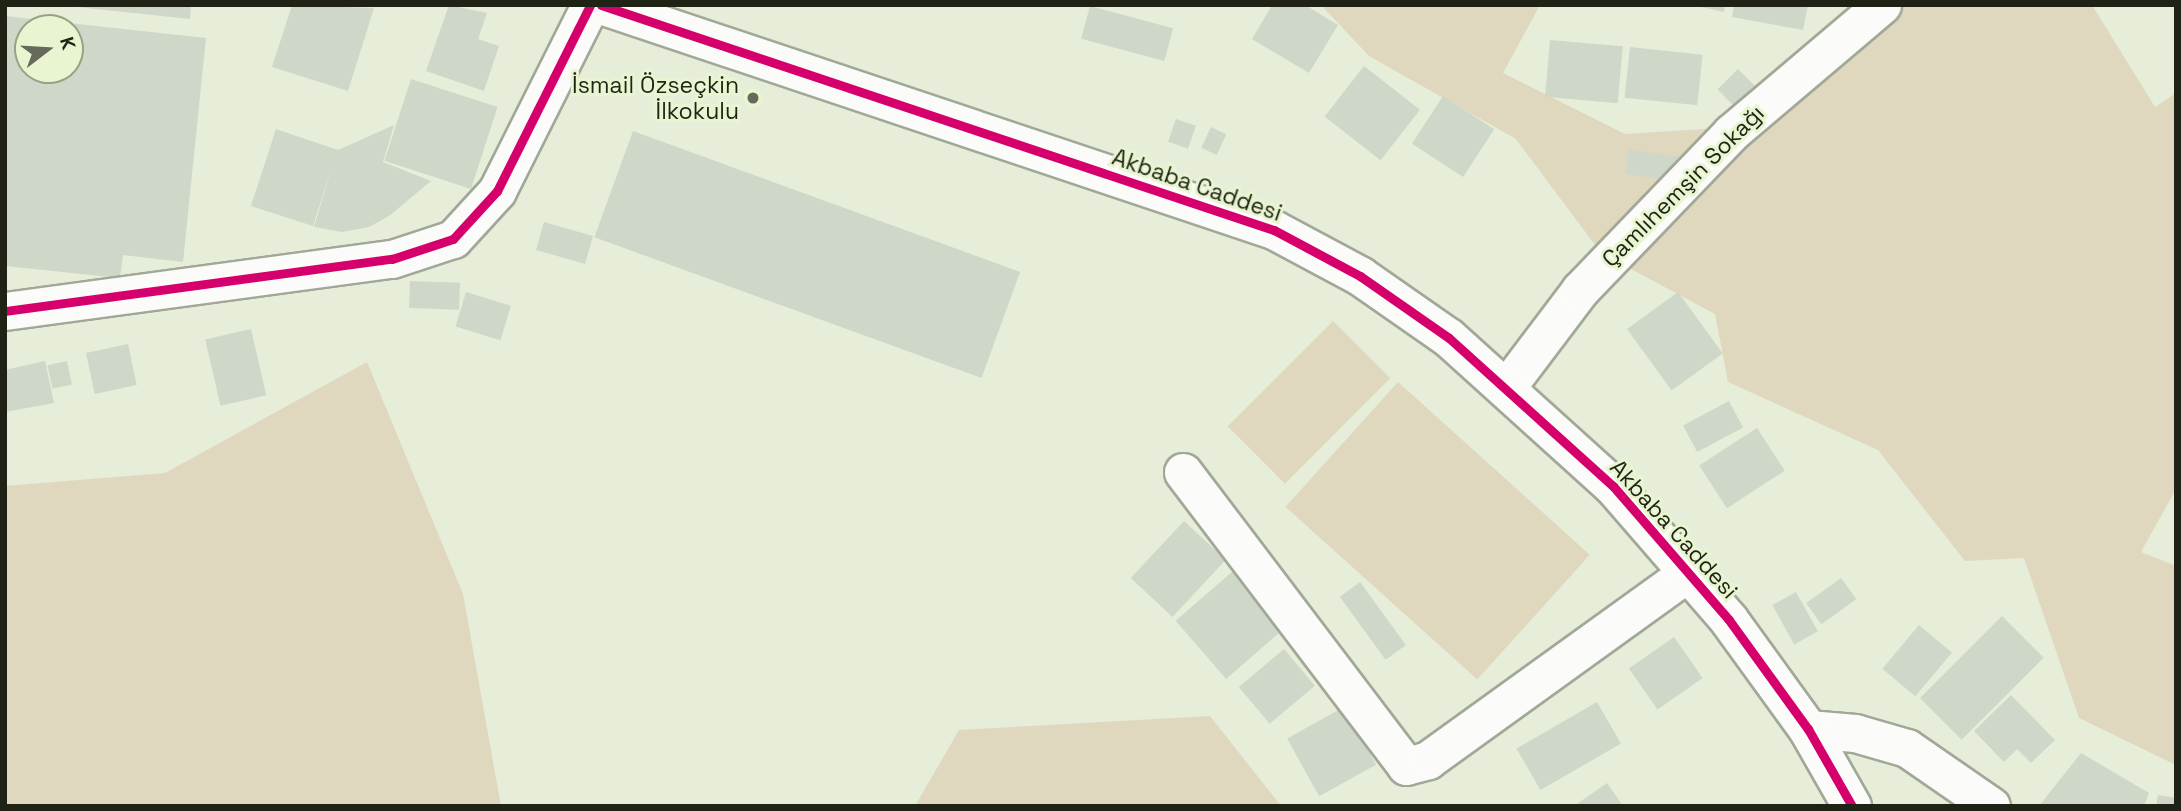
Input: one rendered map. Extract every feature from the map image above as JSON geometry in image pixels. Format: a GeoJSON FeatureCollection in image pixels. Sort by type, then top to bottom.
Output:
{"type":"FeatureCollection","features":[{"type":"Feature","properties":{"kind":"main road","name":"Akbaba Caddesi"},"geometry":{"type":"LineString","coordinates":[[601,5],[1274,230],[1360,276],[1449,338],[1613,486],[1690,571],[1808,729],[1852,806]]}},
{"type":"Feature","properties":{"kind":"street"},"geometry":{"type":"LineString","coordinates":[[5,311],[392,259],[453,239],[497,191],[590,5]]}},
{"type":"Feature","properties":{"kind":"street","name":"Çamlıhemşin Sokağı"},"geometry":{"type":"LineString","coordinates":[[1506,388],[1580,290],[1731,133],[1882,5]]}},
{"type":"Feature","properties":{"kind":"street"},"geometry":{"type":"LineString","coordinates":[[1182,472],[1406,766],[1428,760],[1690,571]]}},
{"type":"Feature","properties":{"kind":"street"},"geometry":{"type":"LineString","coordinates":[[1808,729],[1856,733],[1907,748],[1991,806]]}},
{"type":"Feature","properties":{"kind":"shaded area"},"geometry":{"type":"Polygon","coordinates":[[[1321,5],[1540,5],[1503,73],[1625,134],[1750,126],[1818,86],[1901,5],[2092,5],[2155,107],[2176,93],[2176,489],[2141,552],[2176,566],[2176,765],[2079,718],[2024,558],[1965,561],[1878,450],[1728,382],[1715,314],[1601,253],[1516,139],[1369,56],[1321,5]]]}},
{"type":"Feature","properties":{"kind":"shaded area"},"geometry":{"type":"Polygon","coordinates":[[[1333,321],[1390,378],[1285,484],[1228,426],[1333,321]]]}},
{"type":"Feature","properties":{"kind":"shaded area"},"geometry":{"type":"Polygon","coordinates":[[[367,362],[463,594],[501,806],[5,806],[5,486],[165,473],[367,362]]]}},
{"type":"Feature","properties":{"kind":"shaded area"},"geometry":{"type":"Polygon","coordinates":[[[1398,382],[1590,555],[1477,679],[1286,507],[1398,382]]]}},
{"type":"Feature","properties":{"kind":"shaded area"},"geometry":{"type":"Polygon","coordinates":[[[1210,716],[1281,806],[915,806],[959,730],[1210,716]]]}},
{"type":"Feature","properties":{"kind":"building"},"geometry":{"type":"Polygon","coordinates":[[[58,5],[191,5],[190,19],[58,5]]]}},
{"type":"Feature","properties":{"kind":"building"},"geometry":{"type":"Polygon","coordinates":[[[292,5],[374,8],[348,91],[272,67],[292,5]]]}},
{"type":"Feature","properties":{"kind":"building"},"geometry":{"type":"Polygon","coordinates":[[[449,5],[487,13],[478,39],[499,46],[484,91],[426,71],[449,5]]]}},
{"type":"Feature","properties":{"kind":"building"},"geometry":{"type":"Polygon","coordinates":[[[1272,5],[1305,5],[1338,25],[1309,73],[1252,39],[1272,5]]]}},
{"type":"Feature","properties":{"kind":"building"},"geometry":{"type":"Polygon","coordinates":[[[1692,5],[1725,5],[1724,12],[1692,5]]]}},
{"type":"Feature","properties":{"kind":"building"},"geometry":{"type":"Polygon","coordinates":[[[1734,5],[1808,5],[1803,30],[1732,17],[1734,5]]]}},
{"type":"Feature","properties":{"kind":"building"},"geometry":{"type":"Polygon","coordinates":[[[1090,6],[1173,28],[1164,61],[1081,39],[1090,6]]]}},
{"type":"Feature","properties":{"kind":"building"},"geometry":{"type":"Polygon","coordinates":[[[5,16],[14,17],[14,84],[84,84],[84,25],[206,38],[183,262],[123,255],[120,278],[5,266],[5,16]]]}},
{"type":"Feature","properties":{"kind":"building"},"geometry":{"type":"Polygon","coordinates":[[[1550,40],[1623,46],[1618,103],[1545,97],[1550,40]]]}},
{"type":"Feature","properties":{"kind":"building"},"geometry":{"type":"Polygon","coordinates":[[[1630,47],[1703,55],[1697,105],[1625,98],[1630,47]]]}},
{"type":"Feature","properties":{"kind":"building"},"geometry":{"type":"Polygon","coordinates":[[[1364,66],[1420,110],[1381,160],[1325,116],[1364,66]]]}},
{"type":"Feature","properties":{"kind":"building"},"geometry":{"type":"Polygon","coordinates":[[[1738,69],[1759,90],[1739,111],[1717,90],[1738,69]]]}},
{"type":"Feature","properties":{"kind":"building"},"geometry":{"type":"Polygon","coordinates":[[[411,79],[498,107],[471,189],[384,161],[411,79]]]}},
{"type":"Feature","properties":{"kind":"building"},"geometry":{"type":"Polygon","coordinates":[[[1443,96],[1494,129],[1463,177],[1412,144],[1443,96]]]}},
{"type":"Feature","properties":{"kind":"building"},"geometry":{"type":"Polygon","coordinates":[[[1176,119],[1196,126],[1188,149],[1168,142],[1176,119]]]}},
{"type":"Feature","properties":{"kind":"building"},"geometry":{"type":"Polygon","coordinates":[[[394,125],[383,162],[431,181],[389,216],[369,227],[342,232],[314,227],[332,166],[313,226],[251,206],[276,129],[338,150],[394,125]]]}},
{"type":"Feature","properties":{"kind":"building"},"geometry":{"type":"Polygon","coordinates":[[[1211,127],[1226,134],[1217,155],[1201,148],[1211,127]]]}},
{"type":"Feature","properties":{"kind":"building"},"geometry":{"type":"Polygon","coordinates":[[[633,131],[1020,272],[982,378],[594,237],[633,131]]]}},
{"type":"Feature","properties":{"kind":"building"},"geometry":{"type":"Polygon","coordinates":[[[1629,149],[1684,158],[1680,182],[1625,174],[1629,149]]]}},
{"type":"Feature","properties":{"kind":"building"},"geometry":{"type":"Polygon","coordinates":[[[544,222],[593,236],[585,264],[536,250],[544,222]]]}},
{"type":"Feature","properties":{"kind":"building"},"geometry":{"type":"Polygon","coordinates":[[[410,281],[460,283],[459,310],[409,308],[410,281]]]}},
{"type":"Feature","properties":{"kind":"building"},"geometry":{"type":"Polygon","coordinates":[[[466,292],[511,306],[500,340],[455,326],[466,292]]]}},
{"type":"Feature","properties":{"kind":"building"},"geometry":{"type":"Polygon","coordinates":[[[1678,292],[1723,353],[1672,391],[1627,329],[1678,292]]]}},
{"type":"Feature","properties":{"kind":"building"},"geometry":{"type":"Polygon","coordinates":[[[251,329],[266,395],[221,406],[205,340],[251,329]]]}},
{"type":"Feature","properties":{"kind":"building"},"geometry":{"type":"Polygon","coordinates":[[[128,344],[137,385],[95,394],[86,353],[128,344]]]}},
{"type":"Feature","properties":{"kind":"building"},"geometry":{"type":"Polygon","coordinates":[[[45,361],[54,403],[5,412],[5,370],[45,361]]]}},
{"type":"Feature","properties":{"kind":"building"},"geometry":{"type":"Polygon","coordinates":[[[67,361],[72,384],[52,389],[47,365],[67,361]]]}},
{"type":"Feature","properties":{"kind":"building"},"geometry":{"type":"Polygon","coordinates":[[[1729,401],[1743,427],[1697,452],[1683,425],[1729,401]]]}},
{"type":"Feature","properties":{"kind":"building"},"geometry":{"type":"Polygon","coordinates":[[[1757,428],[1785,471],[1727,508],[1699,466],[1757,428]]]}},
{"type":"Feature","properties":{"kind":"building"},"geometry":{"type":"Polygon","coordinates":[[[1184,521],[1226,560],[1172,617],[1131,578],[1184,521]]]}},
{"type":"Feature","properties":{"kind":"building"},"geometry":{"type":"Polygon","coordinates":[[[1233,571],[1284,629],[1226,679],[1176,621],[1233,571]]]}},
{"type":"Feature","properties":{"kind":"building"},"geometry":{"type":"Polygon","coordinates":[[[1841,578],[1856,599],[1821,624],[1806,603],[1841,578]]]}},
{"type":"Feature","properties":{"kind":"building"},"geometry":{"type":"Polygon","coordinates":[[[1360,582],[1406,645],[1386,660],[1340,597],[1360,582]]]}},
{"type":"Feature","properties":{"kind":"building"},"geometry":{"type":"Polygon","coordinates":[[[1796,592],[1818,631],[1794,644],[1772,605],[1796,592]]]}},
{"type":"Feature","properties":{"kind":"building"},"geometry":{"type":"Polygon","coordinates":[[[2002,616],[2044,658],[1962,740],[1920,698],[2002,616]]]}},
{"type":"Feature","properties":{"kind":"building"},"geometry":{"type":"Polygon","coordinates":[[[1919,625],[1952,653],[1915,696],[1882,669],[1919,625]]]}},
{"type":"Feature","properties":{"kind":"building"},"geometry":{"type":"Polygon","coordinates":[[[1674,637],[1703,678],[1658,710],[1629,669],[1674,637]]]}},
{"type":"Feature","properties":{"kind":"building"},"geometry":{"type":"Polygon","coordinates":[[[1284,649],[1315,686],[1270,724],[1239,687],[1284,649]]]}},
{"type":"Feature","properties":{"kind":"building"},"geometry":{"type":"Polygon","coordinates":[[[2011,695],[2055,740],[2031,763],[2017,749],[2004,762],[1974,731],[2011,695]]]}},
{"type":"Feature","properties":{"kind":"building"},"geometry":{"type":"Polygon","coordinates":[[[1597,702],[1621,744],[1540,790],[1516,748],[1597,702]]]}},
{"type":"Feature","properties":{"kind":"building"},"geometry":{"type":"Polygon","coordinates":[[[1344,707],[1376,765],[1319,796],[1287,739],[1344,707]]]}},
{"type":"Feature","properties":{"kind":"building"},"geometry":{"type":"Polygon","coordinates":[[[2081,753],[2149,793],[2144,806],[2039,806],[2081,753]]]}},
{"type":"Feature","properties":{"kind":"building"},"geometry":{"type":"Polygon","coordinates":[[[1607,783],[1623,806],[1574,806],[1607,783]]]}},
{"type":"Feature","properties":{"kind":"building"},"geometry":{"type":"Polygon","coordinates":[[[2158,795],[2176,798],[2176,806],[2156,806],[2158,795]]]}},
{"type":"Feature","properties":{"kind":"cycle path"},"geometry":{"type":"LineString","coordinates":[[5,311],[392,259],[453,239],[497,191],[590,5]]}},
{"type":"Feature","properties":{"kind":"cycle path"},"geometry":{"type":"LineString","coordinates":[[601,5],[1274,230],[1360,276],[1449,338],[1613,486],[1729,620],[1808,729],[1852,806]]}},
{"type":"Feature","properties":{"kind":"place","name":"İsmail Özseçkin İlkokulu"},"geometry":{"type":"Point","coordinates":[753,98]}}]}
